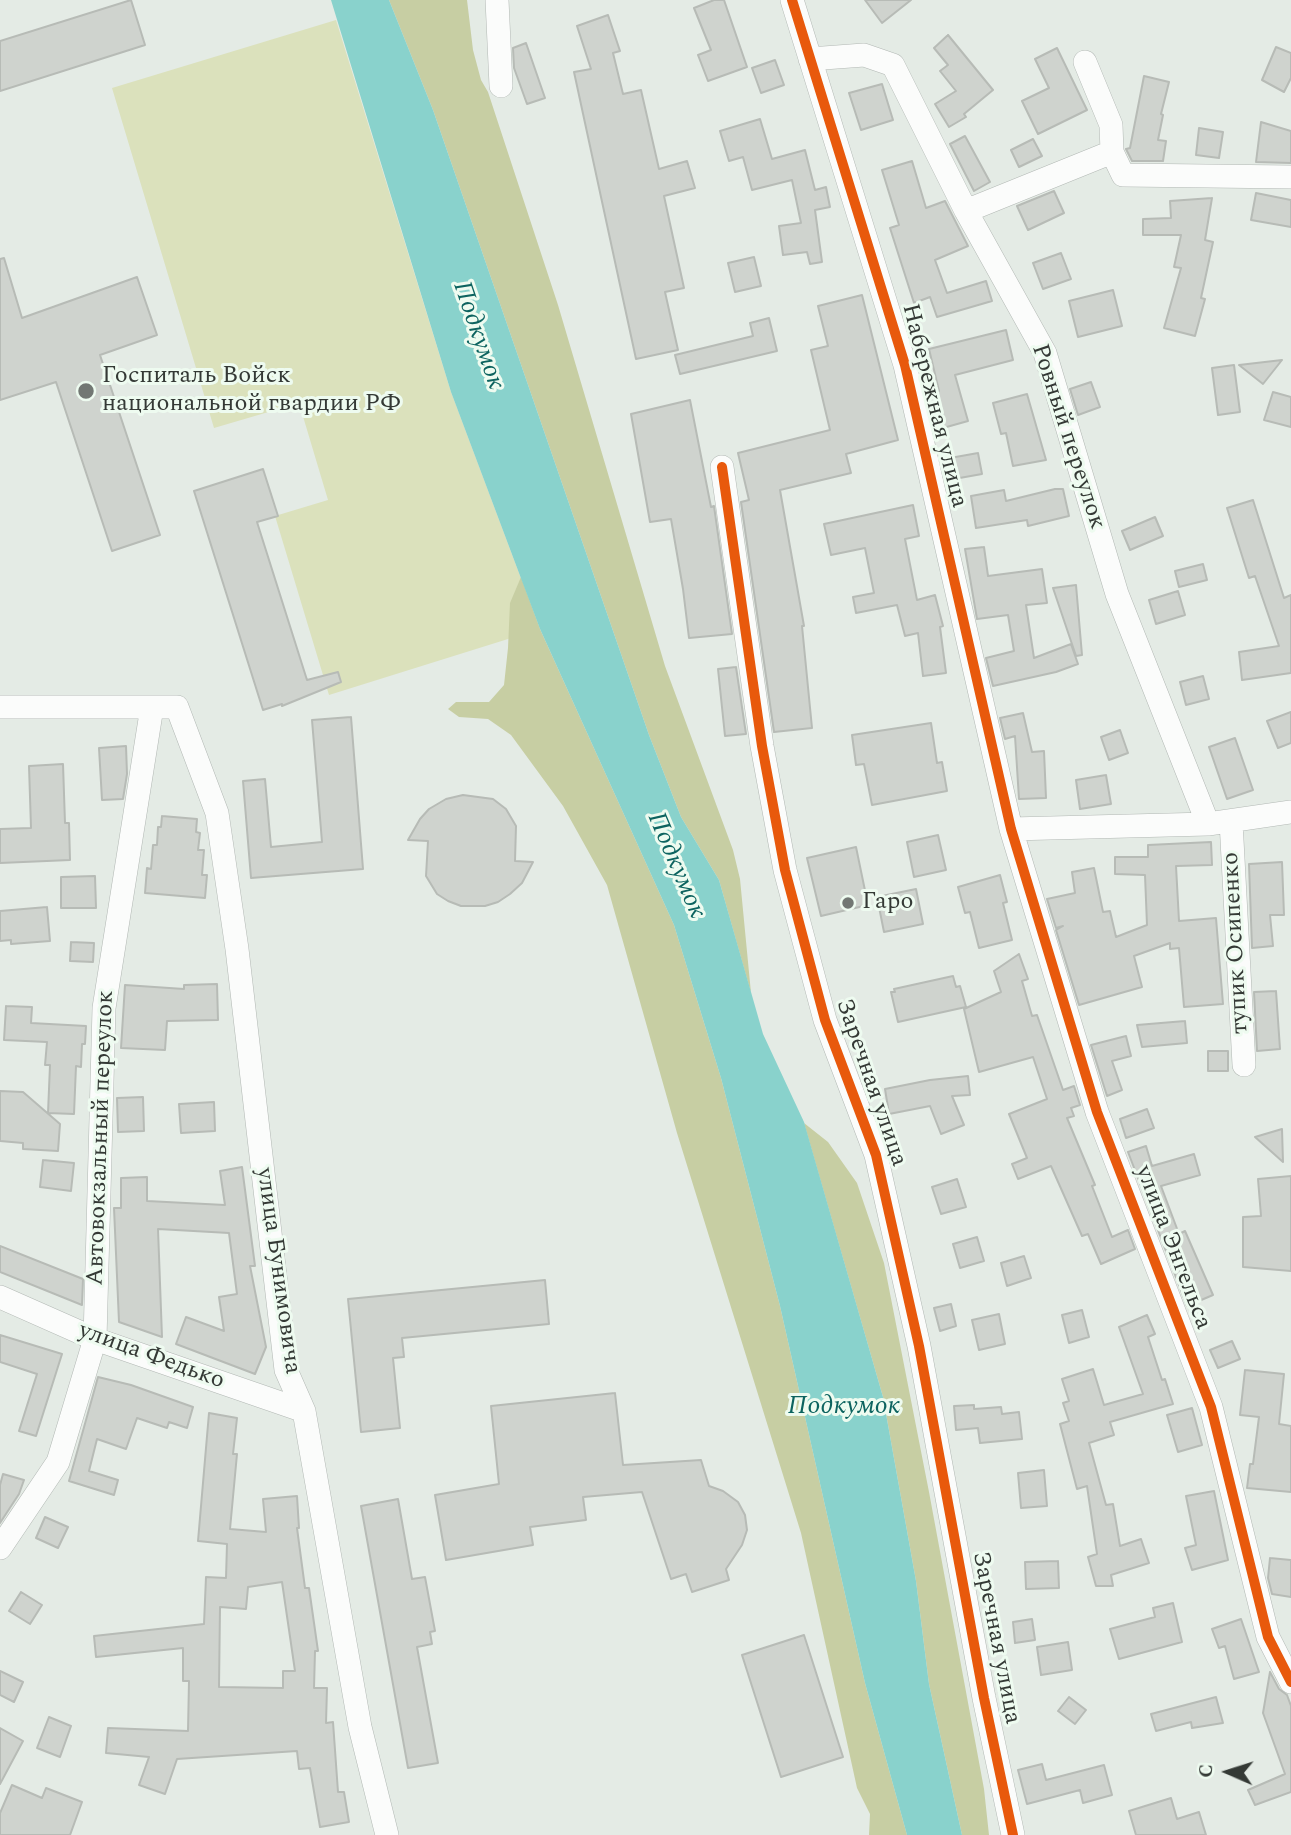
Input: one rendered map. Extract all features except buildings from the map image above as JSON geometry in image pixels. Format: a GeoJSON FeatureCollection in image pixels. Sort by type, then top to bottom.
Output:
{"type":"FeatureCollection","features":[{"type":"Feature","properties":{"kind":"street"},"geometry":{"type":"LineString","coordinates":[[497,0],[501,86]]}},
{"type":"Feature","properties":{"kind":"street","name":"Набережная улица"},"geometry":{"type":"LineString","coordinates":[[792,0],[905,365],[1011,829]]}},
{"type":"Feature","properties":{"kind":"street","name":"Ровный переулок"},"geometry":{"type":"LineString","coordinates":[[810,59],[864,55],[893,65],[966,211],[1045,354],[1117,594],[1208,824]]}},
{"type":"Feature","properties":{"kind":"street"},"geometry":{"type":"LineString","coordinates":[[1085,62],[1103,100],[1111,125],[1112,152],[1123,175],[1291,177]]}},
{"type":"Feature","properties":{"kind":"street"},"geometry":{"type":"LineString","coordinates":[[966,211],[1112,152]]}},
{"type":"Feature","properties":{"kind":"street","name":"Заречная улица"},"geometry":{"type":"LineString","coordinates":[[722,467],[762,746],[785,870],[825,1020],[876,1155],[919,1346],[984,1698],[1013,1835]]}},
{"type":"Feature","properties":{"kind":"street"},"geometry":{"type":"LineString","coordinates":[[0,707],[152,708]]}},
{"type":"Feature","properties":{"kind":"street","name":"улица Бунимовича"},"geometry":{"type":"LineString","coordinates":[[152,708],[177,707],[217,813],[237,949],[286,1370],[304,1411],[360,1727],[387,1835]]}},
{"type":"Feature","properties":{"kind":"street","name":"Автовокзальный переулок"},"geometry":{"type":"LineString","coordinates":[[0,1548],[58,1462],[95,1339],[103,1008],[152,708]]}},
{"type":"Feature","properties":{"kind":"street"},"geometry":{"type":"LineString","coordinates":[[1011,829],[1208,824],[1291,812]]}},
{"type":"Feature","properties":{"kind":"street","name":"тупик Осипенко"},"geometry":{"type":"LineString","coordinates":[[1231,821],[1244,1065]]}},
{"type":"Feature","properties":{"kind":"street","name":"улица Энгельса"},"geometry":{"type":"LineString","coordinates":[[1011,829],[1097,1112],[1211,1408],[1268,1637],[1291,1682]]}},
{"type":"Feature","properties":{"kind":"street","name":"улица Федько"},"geometry":{"type":"LineString","coordinates":[[0,1297],[95,1339],[304,1411]]}},
{"type":"Feature","properties":{"kind":"green space"},"geometry":{"type":"Polygon","coordinates":[[[389,0],[467,0],[473,50],[481,80],[488,92],[558,305],[665,666],[733,850],[740,879],[751,993],[719,880],[681,817],[649,735],[433,110],[389,0]]]}},
{"type":"Feature","properties":{"kind":"green space"},"geometry":{"type":"Polygon","coordinates":[[[336,20],[451,392],[540,629],[329,695],[275,516],[328,500],[299,403],[214,428],[112,88],[336,20]]]}},
{"type":"Feature","properties":{"kind":"green space"},"geometry":{"type":"Polygon","coordinates":[[[521,577],[540,629],[674,925],[721,1078],[780,1306],[865,1683],[907,1835],[869,1835],[870,1814],[857,1788],[801,1533],[677,1133],[607,885],[563,806],[511,735],[488,719],[459,717],[448,709],[456,702],[489,702],[504,685],[510,603],[521,577]]]}},
{"type":"Feature","properties":{"kind":"green space"},"geometry":{"type":"Polygon","coordinates":[[[804,1123],[828,1142],[857,1183],[884,1263],[984,1789],[989,1835],[962,1835],[929,1684],[916,1581],[883,1397],[804,1123]]]}},
{"type":"Feature","properties":{"kind":"water","name":"Подкумок"},"geometry":{"type":"Polygon","coordinates":[[[331,0],[389,0],[433,110],[649,735],[681,817],[719,880],[763,1034],[804,1122],[883,1397],[916,1581],[929,1684],[962,1835],[907,1835],[865,1683],[780,1306],[721,1078],[674,925],[540,629],[451,392],[331,0]]]}},
{"type":"Feature","properties":{"kind":"cycle path"},"geometry":{"type":"LineString","coordinates":[[792,0],[905,365],[1011,829],[1097,1112],[1211,1407],[1268,1637],[1291,1682]]}},
{"type":"Feature","properties":{"kind":"cycle path"},"geometry":{"type":"LineString","coordinates":[[722,467],[762,746],[785,870],[825,1020],[876,1155],[919,1346],[984,1698],[1013,1835]]}},
{"type":"Feature","properties":{"kind":"place","name":"Госпиталь Войск национальной гвардии РФ"},"geometry":{"type":"Point","coordinates":[86,391]}},
{"type":"Feature","properties":{"kind":"place","name":"Гаро"},"geometry":{"type":"Point","coordinates":[848,903]}}]}
